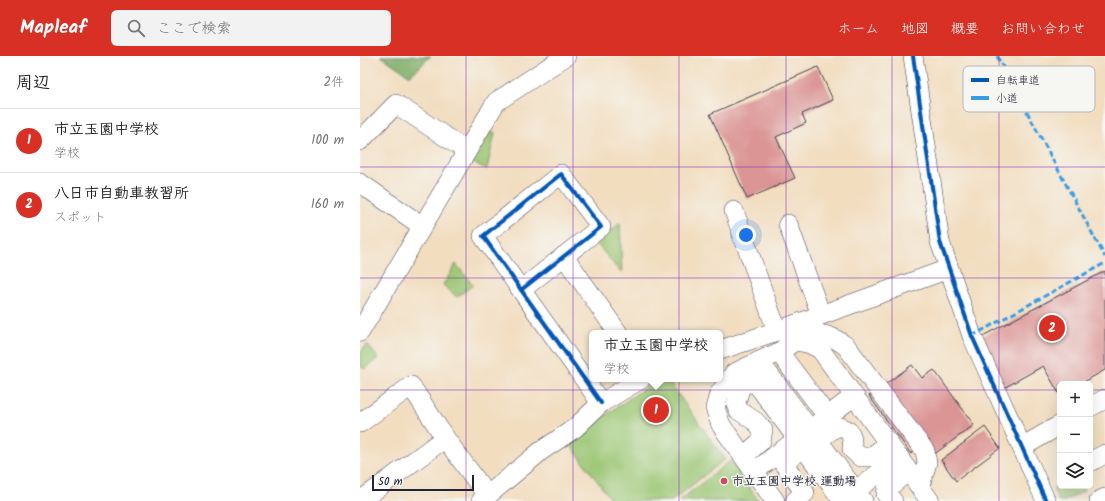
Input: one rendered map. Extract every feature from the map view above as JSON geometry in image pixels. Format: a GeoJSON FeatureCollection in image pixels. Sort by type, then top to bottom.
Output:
{"type":"FeatureCollection","features":[{"type":"Feature","properties":{"kind":"street"},"geometry":{"type":"LineString","coordinates":[[360,332],[496,102],[566,56]]}},
{"type":"Feature","properties":{"kind":"street"},"geometry":{"type":"LineString","coordinates":[[913,56],[940,242],[972,336],[1046,501]]}},
{"type":"Feature","properties":{"kind":"street"},"geometry":{"type":"LineString","coordinates":[[360,141],[396,104],[467,152]]}},
{"type":"Feature","properties":{"kind":"street"},"geometry":{"type":"LineString","coordinates":[[521,290],[601,227],[561,174],[484,236],[521,290],[601,403]]}},
{"type":"Feature","properties":{"kind":"street"},"geometry":{"type":"LineString","coordinates":[[362,190],[422,226]]}},
{"type":"Feature","properties":{"kind":"street"},"geometry":{"type":"LineString","coordinates":[[734,211],[777,332]]}},
{"type":"Feature","properties":{"kind":"street"},"geometry":{"type":"LineString","coordinates":[[788,224],[821,315]]}},
{"type":"Feature","properties":{"kind":"street"},"geometry":{"type":"LineString","coordinates":[[564,256],[616,330]]}},
{"type":"Feature","properties":{"kind":"street"},"geometry":{"type":"LineString","coordinates":[[723,349],[777,332],[948,268]]}},
{"type":"Feature","properties":{"kind":"street"},"geometry":{"type":"LineString","coordinates":[[755,471],[808,438],[837,426],[846,428],[850,432],[852,438],[852,449],[860,457],[871,457],[904,465],[927,463],[925,451],[846,346],[836,338],[821,333],[809,334],[795,340],[779,352],[734,373],[725,383],[719,394],[715,408],[721,424],[775,501]]}},
{"type":"Feature","properties":{"kind":"street"},"geometry":{"type":"LineString","coordinates":[[795,340],[808,343],[820,349],[930,501]]}},
{"type":"Feature","properties":{"kind":"street"},"geometry":{"type":"LineString","coordinates":[[779,352],[827,416]]}},
{"type":"Feature","properties":{"kind":"street"},"geometry":{"type":"LineString","coordinates":[[752,364],[808,438],[849,499],[904,465]]}},
{"type":"Feature","properties":{"kind":"street"},"geometry":{"type":"LineString","coordinates":[[752,364],[756,382],[808,438]]}},
{"type":"Feature","properties":{"kind":"street"},"geometry":{"type":"LineString","coordinates":[[360,424],[411,386],[484,498],[541,451],[575,428],[601,403],[636,382]]}},
{"type":"Feature","properties":{"kind":"street"},"geometry":{"type":"LineString","coordinates":[[744,456],[761,441],[763,430],[756,422],[738,410],[736,404],[740,388],[747,384],[756,382]]}},
{"type":"Feature","properties":{"kind":"street"},"geometry":{"type":"LineString","coordinates":[[795,501],[805,493],[783,463],[827,416],[853,396]]}},
{"type":"Feature","properties":{"kind":"street"},"geometry":{"type":"LineString","coordinates":[[1093,405],[1105,399]]}},
{"type":"Feature","properties":{"kind":"street"},"geometry":{"type":"LineString","coordinates":[[1022,447],[1057,429]]}},
{"type":"Feature","properties":{"kind":"street"},"geometry":{"type":"LineString","coordinates":[[360,501],[445,438]]}},
{"type":"Feature","properties":{"kind":"street"},"geometry":{"type":"LineString","coordinates":[[1093,460],[1105,454]]}},
{"type":"Feature","properties":{"kind":"street"},"geometry":{"type":"LineString","coordinates":[[893,501],[886,494],[887,489],[904,465]]}},
{"type":"Feature","properties":{"kind":"street"},"geometry":{"type":"LineString","coordinates":[[1099,501],[1105,498]]}},
{"type":"Feature","properties":{"kind":"green space"},"geometry":{"type":"Polygon","coordinates":[[[381,56],[431,56],[410,76],[381,56]]]}},
{"type":"Feature","properties":{"kind":"green space"},"geometry":{"type":"Polygon","coordinates":[[[488,130],[495,133],[487,169],[471,162],[488,130]]]}},
{"type":"Feature","properties":{"kind":"green space"},"geometry":{"type":"Polygon","coordinates":[[[620,223],[622,274],[597,244],[620,223]]]}},
{"type":"Feature","properties":{"kind":"green space"},"geometry":{"type":"Polygon","coordinates":[[[456,264],[473,285],[457,297],[443,285],[456,264]]]}},
{"type":"Feature","properties":{"kind":"green space"},"geometry":{"type":"Polygon","coordinates":[[[367,344],[378,358],[365,369],[360,366],[360,354],[367,344]]]}},
{"type":"Feature","properties":{"kind":"green space"},"geometry":{"type":"Polygon","coordinates":[[[654,382],[669,382],[725,459],[672,501],[612,501],[570,444],[600,419],[654,382]]]}},
{"type":"Feature","properties":{"kind":"green space","name":"市立玉園中学校 運動場"},"geometry":{"type":"Polygon","coordinates":[[[730,461],[759,501],[679,501],[730,461]]]}},
{"type":"Feature","properties":{"kind":"green space"},"geometry":{"type":"Polygon","coordinates":[[[1057,482],[1057,489],[1083,489],[1084,491],[1065,501],[1059,501],[1053,489],[1057,482]]]}},
{"type":"Feature","properties":{"kind":"building"},"geometry":{"type":"Polygon","coordinates":[[[818,67],[833,100],[802,114],[806,123],[776,137],[795,178],[747,199],[710,114],[818,67]]]}},
{"type":"Feature","properties":{"kind":"building"},"geometry":{"type":"Polygon","coordinates":[[[1105,271],[1105,370],[1085,381],[1057,381],[1057,390],[1043,366],[1002,389],[979,338],[1105,271]]]}},
{"type":"Feature","properties":{"kind":"building"},"geometry":{"type":"Polygon","coordinates":[[[912,365],[922,378],[934,370],[974,425],[933,455],[925,444],[911,454],[869,396],[912,365]]]}},
{"type":"Feature","properties":{"kind":"building"},"geometry":{"type":"Polygon","coordinates":[[[985,427],[1000,448],[956,481],[941,460],[985,427]]]}},
{"type":"Feature","properties":{"kind":"marked path"},"geometry":{"type":"LineString","coordinates":[[997,56],[1002,66]]}},
{"type":"Feature","properties":{"kind":"marked path"},"geometry":{"type":"LineString","coordinates":[[1027,112],[1105,257]]}},
{"type":"Feature","properties":{"kind":"marked path"},"geometry":{"type":"LineString","coordinates":[[972,336],[1105,263]]}},
{"type":"Feature","properties":{"kind":"cycle path"},"geometry":{"type":"LineString","coordinates":[[913,56],[940,242],[972,336],[1046,501]]}},
{"type":"Feature","properties":{"kind":"cycle path"},"geometry":{"type":"LineString","coordinates":[[521,290],[601,227],[561,174],[483,236],[601,403]]}},
{"type":"Feature","properties":{"kind":"place","name":"八日市自動車教習所"},"geometry":{"type":"Point","coordinates":[1052,328]}},
{"type":"Feature","properties":{"kind":"place","name":"市立玉園中学校"},"geometry":{"type":"Point","coordinates":[656,410]}},
{"type":"Feature","properties":{"kind":"place","name":"市立玉園中学校 運動場"},"geometry":{"type":"Point","coordinates":[724,481]}}]}
